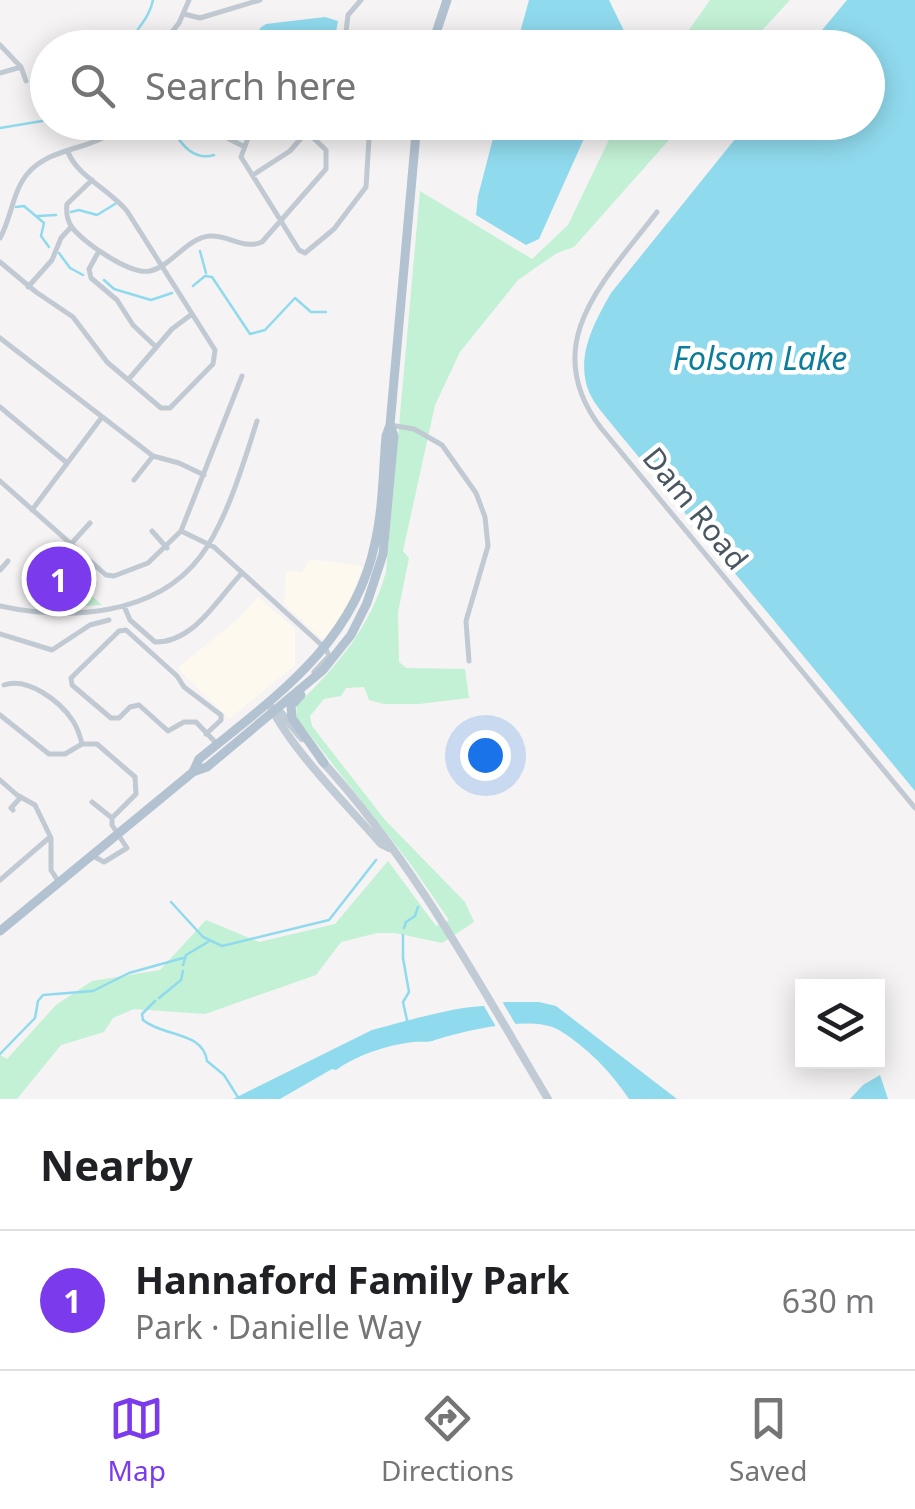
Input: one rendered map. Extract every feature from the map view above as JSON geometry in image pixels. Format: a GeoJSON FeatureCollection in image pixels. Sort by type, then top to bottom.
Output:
{"type":"FeatureCollection","features":[{"type":"Feature","properties":{"kind":"main road"},"geometry":{"type":"LineString","coordinates":[[437,30],[446,0]]}},
{"type":"Feature","properties":{"kind":"main road"},"geometry":{"type":"LineString","coordinates":[[0,931],[193,772],[207,767],[326,649],[348,616],[368,570],[377,534],[415,140]]}},
{"type":"Feature","properties":{"kind":"main road"},"geometry":{"type":"LineString","coordinates":[[193,772],[199,759],[215,746],[315,678],[336,658],[351,635],[378,575],[389,505],[394,436],[390,425]]}},
{"type":"Feature","properties":{"kind":"main road"},"geometry":{"type":"LineString","coordinates":[[315,678],[290,710],[324,763]]}},
{"type":"Feature","properties":{"kind":"main road"},"geometry":{"type":"LineString","coordinates":[[271,707],[281,713],[324,763],[443,923],[548,1099]]}},
{"type":"Feature","properties":{"kind":"main road"},"geometry":{"type":"LineString","coordinates":[[271,707],[275,718],[309,759],[381,844],[389,848]]}},
{"type":"Feature","properties":{"kind":"street"},"geometry":{"type":"LineString","coordinates":[[172,30],[189,0]]}},
{"type":"Feature","properties":{"kind":"street"},"geometry":{"type":"LineString","coordinates":[[184,14],[200,18],[260,0]]}},
{"type":"Feature","properties":{"kind":"street"},"geometry":{"type":"LineString","coordinates":[[345,30],[356,2]]}},
{"type":"Feature","properties":{"kind":"street"},"geometry":{"type":"LineString","coordinates":[[0,45],[21,67],[26,81]]}},
{"type":"Feature","properties":{"kind":"street"},"geometry":{"type":"LineString","coordinates":[[0,73],[21,67]]}},
{"type":"Feature","properties":{"kind":"street"},"geometry":{"type":"LineString","coordinates":[[0,238],[18,190],[31,170],[46,158],[101,140]]}},
{"type":"Feature","properties":{"kind":"street"},"geometry":{"type":"LineString","coordinates":[[231,140],[244,146]]}},
{"type":"Feature","properties":{"kind":"street"},"geometry":{"type":"LineString","coordinates":[[246,140],[240,154],[299,250],[305,253],[334,229],[366,187],[369,140]]}},
{"type":"Feature","properties":{"kind":"street"},"geometry":{"type":"LineString","coordinates":[[252,176],[284,156],[299,140]]}},
{"type":"Feature","properties":{"kind":"street"},"geometry":{"type":"LineString","coordinates":[[92,180],[67,204],[72,227],[99,250],[144,272],[162,265],[202,238],[215,236],[257,245],[328,163],[326,150],[315,140]]}},
{"type":"Feature","properties":{"kind":"street"},"geometry":{"type":"LineString","coordinates":[[0,262],[28,287],[73,316],[100,354],[160,408],[170,408],[216,360],[215,350],[118,200],[76,166],[68,152]]}},
{"type":"Feature","properties":{"kind":"street","name":"Dam Road"},"geometry":{"type":"LineString","coordinates":[[657,212],[586,309],[575,351],[581,394],[601,428],[915,808]]}},
{"type":"Feature","properties":{"kind":"street"},"geometry":{"type":"LineString","coordinates":[[28,287],[52,260],[61,238],[72,227]]}},
{"type":"Feature","properties":{"kind":"street"},"geometry":{"type":"LineString","coordinates":[[99,250],[89,270],[91,278],[115,298],[133,326],[156,347]]}},
{"type":"Feature","properties":{"kind":"street"},"geometry":{"type":"LineString","coordinates":[[128,380],[192,314]]}},
{"type":"Feature","properties":{"kind":"street"},"geometry":{"type":"LineString","coordinates":[[0,338],[154,456],[204,476]]}},
{"type":"Feature","properties":{"kind":"street"},"geometry":{"type":"LineString","coordinates":[[0,481],[106,575],[143,566],[182,531],[242,376]]}},
{"type":"Feature","properties":{"kind":"street"},"geometry":{"type":"LineString","coordinates":[[0,407],[67,463]]}},
{"type":"Feature","properties":{"kind":"street"},"geometry":{"type":"LineString","coordinates":[[32,510],[102,417]]}},
{"type":"Feature","properties":{"kind":"street"},"geometry":{"type":"LineString","coordinates":[[0,606],[70,613],[124,606],[150,598],[168,586],[198,560],[208,545],[258,421]]}},
{"type":"Feature","properties":{"kind":"street"},"geometry":{"type":"LineString","coordinates":[[390,425],[414,429],[435,439],[480,504],[488,546],[466,620],[469,661]]}},
{"type":"Feature","properties":{"kind":"street"},"geometry":{"type":"LineString","coordinates":[[134,480],[154,456]]}},
{"type":"Feature","properties":{"kind":"street"},"geometry":{"type":"LineString","coordinates":[[71,544],[90,523]]}},
{"type":"Feature","properties":{"kind":"street"},"geometry":{"type":"LineString","coordinates":[[182,531],[208,545],[326,649],[328,658],[303,687]]}},
{"type":"Feature","properties":{"kind":"street"},"geometry":{"type":"LineString","coordinates":[[152,532],[167,548]]}},
{"type":"Feature","properties":{"kind":"street"},"geometry":{"type":"LineString","coordinates":[[0,570],[8,561]]}},
{"type":"Feature","properties":{"kind":"street"},"geometry":{"type":"LineString","coordinates":[[124,606],[130,620],[155,642],[166,642],[195,626],[242,573]]}},
{"type":"Feature","properties":{"kind":"street"},"geometry":{"type":"LineString","coordinates":[[0,634],[52,650],[90,625],[110,620]]}},
{"type":"Feature","properties":{"kind":"street"},"geometry":{"type":"LineString","coordinates":[[206,734],[221,720],[220,715],[184,687],[126,630],[119,632],[70,678],[72,685],[111,718],[118,718],[137,704],[168,731],[190,720],[196,722],[215,746]]}},
{"type":"Feature","properties":{"kind":"street"},"geometry":{"type":"LineString","coordinates":[[1,684],[18,682],[40,691],[71,718],[82,744]]}},
{"type":"Feature","properties":{"kind":"street"},"geometry":{"type":"LineString","coordinates":[[0,715],[49,754],[65,754],[82,744],[100,746],[137,780],[134,797],[112,818]]}},
{"type":"Feature","properties":{"kind":"street"},"geometry":{"type":"LineString","coordinates":[[0,780],[35,805],[50,837],[50,870],[60,884]]}},
{"type":"Feature","properties":{"kind":"street"},"geometry":{"type":"LineString","coordinates":[[0,791],[14,792]]}},
{"type":"Feature","properties":{"kind":"street"},"geometry":{"type":"LineString","coordinates":[[13,810],[21,796]]}},
{"type":"Feature","properties":{"kind":"street"},"geometry":{"type":"LineString","coordinates":[[92,802],[112,818],[127,848],[104,862],[93,856]]}},
{"type":"Feature","properties":{"kind":"street"},"geometry":{"type":"LineString","coordinates":[[0,880],[50,837]]}},
{"type":"Feature","properties":{"kind":"shaded area"},"geometry":{"type":"Polygon","coordinates":[[[310,559],[363,566],[348,607],[326,639],[284,604],[286,571],[302,572],[310,559]]]}},
{"type":"Feature","properties":{"kind":"shaded area"},"geometry":{"type":"Polygon","coordinates":[[[258,597],[295,629],[295,665],[229,719],[177,668],[237,620],[258,597]]]}},
{"type":"Feature","properties":{"kind":"green space"},"geometry":{"type":"Polygon","coordinates":[[[710,0],[790,0],[763,30],[689,30],[710,0]]]}},
{"type":"Feature","properties":{"kind":"green space"},"geometry":{"type":"Polygon","coordinates":[[[609,140],[669,140],[574,247],[557,253],[518,280],[460,352],[435,405],[403,551],[409,558],[398,612],[399,662],[406,668],[465,669],[469,698],[384,704],[369,700],[364,687],[346,688],[341,696],[324,699],[310,716],[312,726],[385,820],[465,902],[474,922],[442,943],[395,933],[341,942],[316,975],[205,1014],[134,1009],[113,1018],[104,1032],[61,1045],[17,1099],[0,1099],[0,1055],[7,1059],[56,1005],[92,981],[160,970],[206,920],[259,942],[335,924],[388,861],[436,926],[449,920],[296,717],[297,705],[351,645],[371,611],[386,572],[420,191],[532,259],[568,225],[609,140]]]}},
{"type":"Feature","properties":{"kind":"green space"},"geometry":{"type":"Polygon","coordinates":[[[44,552],[102,605],[47,608],[44,552]]]}},
{"type":"Feature","properties":{"kind":"water"},"geometry":{"type":"Polygon","coordinates":[[[529,0],[609,0],[624,30],[521,30],[529,0]]]}},
{"type":"Feature","properties":{"kind":"water","name":"Folsom Lake"},"geometry":{"type":"Polygon","coordinates":[[[847,0],[915,0],[915,791],[602,413],[585,379],[588,341],[611,293],[734,140],[885,140],[885,30],[822,30],[847,0]]]}},
{"type":"Feature","properties":{"kind":"water"},"geometry":{"type":"Polygon","coordinates":[[[325,17],[338,21],[336,30],[260,30],[266,24],[325,17]]]}},
{"type":"Feature","properties":{"kind":"water"},"geometry":{"type":"Polygon","coordinates":[[[493,140],[583,140],[539,239],[526,245],[476,215],[493,140]]]}},
{"type":"Feature","properties":{"kind":"water"},"geometry":{"type":"Polygon","coordinates":[[[505,1002],[556,1006],[677,1099],[629,1099],[606,1070],[559,1030],[547,1025],[515,1024],[363,1055],[280,1099],[233,1099],[372,1030],[452,1010],[505,1002]]]}},
{"type":"Feature","properties":{"kind":"water"},"geometry":{"type":"Polygon","coordinates":[[[880,1075],[888,1099],[850,1099],[863,1085],[880,1075]]]}},
{"type":"Feature","properties":{"kind":"pier"},"geometry":{"type":"Polygon","coordinates":[[[500,998],[519,1030],[499,1032],[481,1001],[500,998]]]}},
{"type":"Feature","properties":{"kind":"waterway"},"geometry":{"type":"LineString","coordinates":[[137,30],[153,0]]}},
{"type":"Feature","properties":{"kind":"waterway"},"geometry":{"type":"LineString","coordinates":[[0,128],[30,123]]}},
{"type":"Feature","properties":{"kind":"waterway"},"geometry":{"type":"LineString","coordinates":[[180,140],[198,155],[214,155]]}},
{"type":"Feature","properties":{"kind":"waterway"},"geometry":{"type":"LineString","coordinates":[[71,212],[97,215],[115,204]]}},
{"type":"Feature","properties":{"kind":"waterway"},"geometry":{"type":"LineString","coordinates":[[16,207],[24,206],[44,223],[41,236],[49,247]]}},
{"type":"Feature","properties":{"kind":"waterway"},"geometry":{"type":"LineString","coordinates":[[38,216],[56,215]]}},
{"type":"Feature","properties":{"kind":"waterway"},"geometry":{"type":"LineString","coordinates":[[200,251],[206,273]]}},
{"type":"Feature","properties":{"kind":"waterway"},"geometry":{"type":"LineString","coordinates":[[59,253],[70,268],[83,275]]}},
{"type":"Feature","properties":{"kind":"waterway"},"geometry":{"type":"LineString","coordinates":[[193,286],[205,276],[212,277],[250,334],[265,330],[295,298],[311,312],[326,312]]}},
{"type":"Feature","properties":{"kind":"waterway"},"geometry":{"type":"LineString","coordinates":[[104,280],[114,289],[151,300],[172,293]]}},
{"type":"Feature","properties":{"kind":"waterway"},"geometry":{"type":"LineString","coordinates":[[171,902],[203,937],[222,946],[329,920],[376,860]]}},
{"type":"Feature","properties":{"kind":"waterway"},"geometry":{"type":"LineString","coordinates":[[404,928],[418,907]]}},
{"type":"Feature","properties":{"kind":"waterway"},"geometry":{"type":"LineString","coordinates":[[403,935],[409,992],[403,1002],[407,1020]]}},
{"type":"Feature","properties":{"kind":"waterway"},"geometry":{"type":"LineString","coordinates":[[183,965],[186,955],[208,942]]}},
{"type":"Feature","properties":{"kind":"waterway"},"geometry":{"type":"LineString","coordinates":[[0,1054],[35,1018],[43,995],[93,991],[129,973],[183,958]]}},
{"type":"Feature","properties":{"kind":"waterway"},"geometry":{"type":"LineString","coordinates":[[159,998],[181,980],[183,971]]}},
{"type":"Feature","properties":{"kind":"waterway"},"geometry":{"type":"LineString","coordinates":[[155,1001],[142,1014],[143,1020],[198,1044],[239,1099]]}},
{"type":"Feature","properties":{"kind":"place","name":"Hannaford Family Park"},"geometry":{"type":"Point","coordinates":[59,579]}}]}
